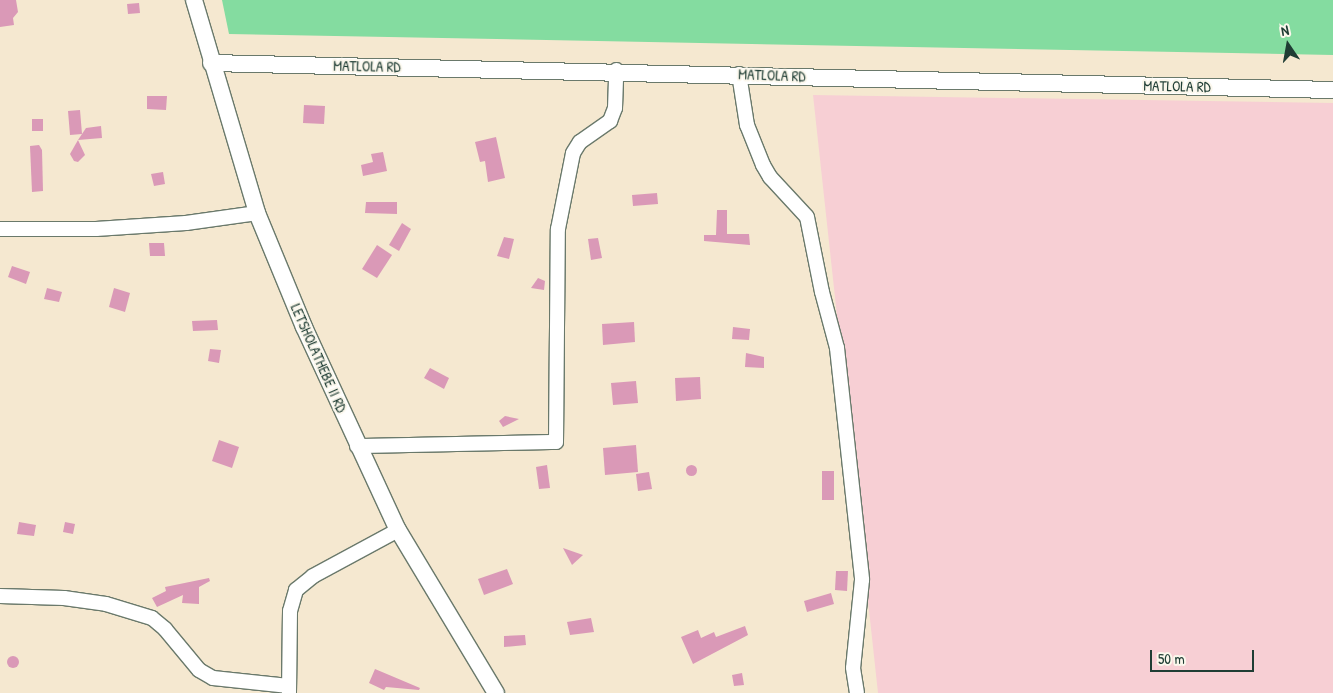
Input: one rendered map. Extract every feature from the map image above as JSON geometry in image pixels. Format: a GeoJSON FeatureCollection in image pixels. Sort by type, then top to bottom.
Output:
{"type":"FeatureCollection","features":[{"type":"Feature","properties":{"kind":"street","name":"LETSHOLATHEBE II RD"},"geometry":{"type":"LineString","coordinates":[[194,0],[211,63],[257,213],[358,446],[398,530],[496,693]]}},
{"type":"Feature","properties":{"kind":"street","name":"MATLOLA RD"},"geometry":{"type":"LineString","coordinates":[[211,63],[616,70],[1333,90]]}},
{"type":"Feature","properties":{"kind":"street"},"geometry":{"type":"LineString","coordinates":[[358,446],[556,442],[558,229],[573,153],[580,142],[610,122],[614,108],[616,70]]}},
{"type":"Feature","properties":{"kind":"street"},"geometry":{"type":"LineString","coordinates":[[739,74],[747,125],[763,165],[770,177],[807,217],[822,292],[836,341],[862,580],[853,668],[857,693]]}},
{"type":"Feature","properties":{"kind":"street"},"geometry":{"type":"LineString","coordinates":[[0,229],[96,229],[186,223],[257,213]]}},
{"type":"Feature","properties":{"kind":"street"},"geometry":{"type":"LineString","coordinates":[[0,596],[64,598],[106,604],[152,618],[165,629],[199,670],[213,678],[289,690],[290,611],[296,590],[313,576],[398,530]]}},
{"type":"Feature","properties":{"kind":"shaded area"},"geometry":{"type":"Polygon","coordinates":[[[813,95],[1333,103],[1333,693],[878,693],[813,95]]]}},
{"type":"Feature","properties":{"kind":"green space"},"geometry":{"type":"Polygon","coordinates":[[[222,0],[1333,0],[1333,55],[229,34],[222,0]]]}},
{"type":"Feature","properties":{"kind":"building"},"geometry":{"type":"Polygon","coordinates":[[[0,0],[16,0],[18,12],[13,18],[14,25],[0,27],[0,0]]]}},
{"type":"Feature","properties":{"kind":"building"},"geometry":{"type":"Polygon","coordinates":[[[139,3],[140,13],[128,14],[127,4],[139,3]]]}},
{"type":"Feature","properties":{"kind":"building"},"geometry":{"type":"Polygon","coordinates":[[[147,96],[167,96],[166,110],[147,109],[147,96]]]}},
{"type":"Feature","properties":{"kind":"building"},"geometry":{"type":"Polygon","coordinates":[[[304,105],[325,106],[324,124],[303,123],[304,105]]]}},
{"type":"Feature","properties":{"kind":"building"},"geometry":{"type":"Polygon","coordinates":[[[80,110],[82,134],[70,135],[68,111],[80,110]]]}},
{"type":"Feature","properties":{"kind":"building"},"geometry":{"type":"Polygon","coordinates":[[[32,119],[43,119],[43,131],[32,131],[32,119]]]}},
{"type":"Feature","properties":{"kind":"building"},"geometry":{"type":"Polygon","coordinates":[[[101,126],[102,138],[78,140],[86,128],[101,126]]]}},
{"type":"Feature","properties":{"kind":"building"},"geometry":{"type":"Polygon","coordinates":[[[496,137],[505,178],[488,182],[485,161],[480,162],[475,142],[496,137]]]}},
{"type":"Feature","properties":{"kind":"building"},"geometry":{"type":"Polygon","coordinates":[[[78,140],[85,155],[78,162],[74,161],[70,154],[78,140]]]}},
{"type":"Feature","properties":{"kind":"building"},"geometry":{"type":"Polygon","coordinates":[[[39,145],[42,150],[43,191],[32,192],[30,146],[39,145]]]}},
{"type":"Feature","properties":{"kind":"building"},"geometry":{"type":"Polygon","coordinates":[[[383,152],[387,171],[363,176],[361,165],[373,162],[371,154],[383,152]]]}},
{"type":"Feature","properties":{"kind":"building"},"geometry":{"type":"Polygon","coordinates":[[[163,172],[165,184],[154,186],[151,174],[163,172]]]}},
{"type":"Feature","properties":{"kind":"building"},"geometry":{"type":"Polygon","coordinates":[[[657,193],[658,204],[633,206],[632,195],[657,193]]]}},
{"type":"Feature","properties":{"kind":"building"},"geometry":{"type":"Polygon","coordinates":[[[366,202],[397,202],[397,214],[365,213],[366,202]]]}},
{"type":"Feature","properties":{"kind":"building"},"geometry":{"type":"Polygon","coordinates":[[[717,210],[727,210],[727,234],[749,234],[750,245],[704,241],[704,235],[716,235],[717,210]]]}},
{"type":"Feature","properties":{"kind":"building"},"geometry":{"type":"Polygon","coordinates":[[[402,223],[411,229],[399,251],[389,245],[402,223]]]}},
{"type":"Feature","properties":{"kind":"building"},"geometry":{"type":"Polygon","coordinates":[[[504,237],[514,239],[509,259],[497,256],[504,237]]]}},
{"type":"Feature","properties":{"kind":"building"},"geometry":{"type":"Polygon","coordinates":[[[598,238],[602,258],[591,260],[588,239],[598,238]]]}},
{"type":"Feature","properties":{"kind":"building"},"geometry":{"type":"Polygon","coordinates":[[[149,243],[164,243],[165,256],[150,256],[149,243]]]}},
{"type":"Feature","properties":{"kind":"building"},"geometry":{"type":"Polygon","coordinates":[[[377,245],[392,255],[377,278],[362,269],[377,245]]]}},
{"type":"Feature","properties":{"kind":"building"},"geometry":{"type":"Polygon","coordinates":[[[12,266],[30,272],[26,284],[8,277],[12,266]]]}},
{"type":"Feature","properties":{"kind":"building"},"geometry":{"type":"Polygon","coordinates":[[[538,278],[545,281],[544,290],[531,288],[538,278]]]}},
{"type":"Feature","properties":{"kind":"building"},"geometry":{"type":"Polygon","coordinates":[[[47,288],[62,292],[59,302],[44,299],[47,288]]]}},
{"type":"Feature","properties":{"kind":"building"},"geometry":{"type":"Polygon","coordinates":[[[114,288],[130,293],[125,312],[109,307],[114,288]]]}},
{"type":"Feature","properties":{"kind":"building"},"geometry":{"type":"Polygon","coordinates":[[[217,320],[218,330],[193,331],[192,321],[217,320]]]}},
{"type":"Feature","properties":{"kind":"building"},"geometry":{"type":"Polygon","coordinates":[[[634,322],[635,342],[603,345],[602,324],[634,322]]]}},
{"type":"Feature","properties":{"kind":"building"},"geometry":{"type":"Polygon","coordinates":[[[733,327],[750,329],[749,340],[732,339],[733,327]]]}},
{"type":"Feature","properties":{"kind":"building"},"geometry":{"type":"Polygon","coordinates":[[[210,349],[221,350],[219,363],[208,361],[210,349]]]}},
{"type":"Feature","properties":{"kind":"building"},"geometry":{"type":"Polygon","coordinates":[[[746,353],[764,357],[764,368],[745,367],[746,353]]]}},
{"type":"Feature","properties":{"kind":"building"},"geometry":{"type":"Polygon","coordinates":[[[430,368],[449,378],[444,389],[424,378],[430,368]]]}},
{"type":"Feature","properties":{"kind":"building"},"geometry":{"type":"Polygon","coordinates":[[[700,377],[701,399],[676,401],[675,378],[700,377]]]}},
{"type":"Feature","properties":{"kind":"building"},"geometry":{"type":"Polygon","coordinates":[[[636,381],[638,403],[613,405],[611,383],[636,381]]]}},
{"type":"Feature","properties":{"kind":"building"},"geometry":{"type":"Polygon","coordinates":[[[505,416],[519,419],[503,427],[499,421],[505,416]]]}},
{"type":"Feature","properties":{"kind":"building"},"geometry":{"type":"Polygon","coordinates":[[[219,440],[239,447],[232,468],[212,461],[219,440]]]}},
{"type":"Feature","properties":{"kind":"building"},"geometry":{"type":"Polygon","coordinates":[[[636,445],[638,472],[605,475],[603,448],[636,445]]]}},
{"type":"Feature","properties":{"kind":"building"},"geometry":{"type":"Polygon","coordinates":[[[691,464],[697,470],[691,476],[685,470],[691,464]]]}},
{"type":"Feature","properties":{"kind":"building"},"geometry":{"type":"Polygon","coordinates":[[[547,465],[550,488],[539,489],[536,467],[547,465]]]}},
{"type":"Feature","properties":{"kind":"building"},"geometry":{"type":"Polygon","coordinates":[[[822,471],[834,471],[834,500],[822,500],[822,471]]]}},
{"type":"Feature","properties":{"kind":"building"},"geometry":{"type":"Polygon","coordinates":[[[649,472],[652,489],[638,491],[636,474],[649,472]]]}},
{"type":"Feature","properties":{"kind":"building"},"geometry":{"type":"Polygon","coordinates":[[[19,522],[36,525],[34,536],[17,534],[19,522]]]}},
{"type":"Feature","properties":{"kind":"building"},"geometry":{"type":"Polygon","coordinates":[[[65,522],[75,524],[73,534],[63,532],[65,522]]]}},
{"type":"Feature","properties":{"kind":"building"},"geometry":{"type":"Polygon","coordinates":[[[563,548],[583,555],[572,565],[563,548]]]}},
{"type":"Feature","properties":{"kind":"building"},"geometry":{"type":"Polygon","coordinates":[[[507,569],[513,584],[484,595],[478,579],[507,569]]]}},
{"type":"Feature","properties":{"kind":"building"},"geometry":{"type":"Polygon","coordinates":[[[836,571],[848,571],[847,591],[835,590],[836,571]]]}},
{"type":"Feature","properties":{"kind":"building"},"geometry":{"type":"Polygon","coordinates":[[[209,578],[210,581],[199,587],[199,604],[182,603],[183,595],[157,607],[152,598],[166,591],[165,587],[209,578]]]}},
{"type":"Feature","properties":{"kind":"building"},"geometry":{"type":"Polygon","coordinates":[[[831,593],[834,604],[807,612],[804,601],[831,593]]]}},
{"type":"Feature","properties":{"kind":"building"},"geometry":{"type":"Polygon","coordinates":[[[591,618],[594,632],[570,635],[567,622],[591,618]]]}},
{"type":"Feature","properties":{"kind":"building"},"geometry":{"type":"Polygon","coordinates":[[[745,626],[748,635],[693,664],[681,637],[698,630],[701,638],[714,632],[716,637],[745,626]]]}},
{"type":"Feature","properties":{"kind":"building"},"geometry":{"type":"Polygon","coordinates":[[[525,635],[526,645],[504,647],[504,636],[525,635]]]}},
{"type":"Feature","properties":{"kind":"building"},"geometry":{"type":"Polygon","coordinates":[[[15,656],[18,657],[18,667],[11,668],[8,667],[7,660],[8,657],[15,656]]]}},
{"type":"Feature","properties":{"kind":"building"},"geometry":{"type":"Polygon","coordinates":[[[375,669],[420,688],[419,690],[386,687],[384,690],[369,683],[375,669]]]}},
{"type":"Feature","properties":{"kind":"building"},"geometry":{"type":"Polygon","coordinates":[[[742,673],[744,685],[734,686],[732,675],[742,673]]]}}]}
